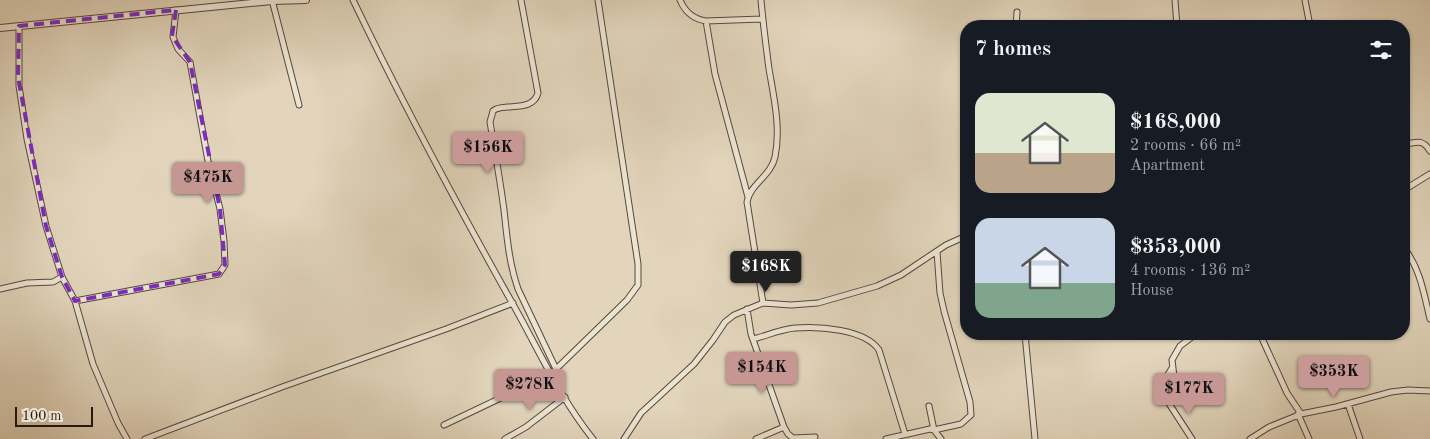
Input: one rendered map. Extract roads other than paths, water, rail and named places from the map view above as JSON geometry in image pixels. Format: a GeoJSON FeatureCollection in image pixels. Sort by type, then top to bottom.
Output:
{"type":"FeatureCollection","features":[{"type":"Feature","properties":{"kind":"street"},"geometry":{"type":"LineString","coordinates":[[272,0],[299,105]]}},
{"type":"Feature","properties":{"kind":"street"},"geometry":{"type":"LineString","coordinates":[[0,28],[272,0],[306,0]]}},
{"type":"Feature","properties":{"kind":"street"},"geometry":{"type":"LineString","coordinates":[[353,0],[455,201],[551,374],[583,427],[594,439]]}},
{"type":"Feature","properties":{"kind":"street"},"geometry":{"type":"LineString","coordinates":[[522,0],[538,93],[537,99],[529,104],[496,109],[493,111],[490,122],[510,266],[518,289],[556,369]]}},
{"type":"Feature","properties":{"kind":"street"},"geometry":{"type":"LineString","coordinates":[[444,425],[551,374],[627,300],[638,285],[638,264],[598,0]]}},
{"type":"Feature","properties":{"kind":"street"},"geometry":{"type":"LineString","coordinates":[[680,0],[692,17],[706,21],[762,19]]}},
{"type":"Feature","properties":{"kind":"street"},"geometry":{"type":"LineString","coordinates":[[748,197],[772,166],[776,155],[776,107],[762,19],[761,0]]}},
{"type":"Feature","properties":{"kind":"street"},"geometry":{"type":"LineString","coordinates":[[1175,0],[1177,20]]}},
{"type":"Feature","properties":{"kind":"street"},"geometry":{"type":"LineString","coordinates":[[1305,0],[1309,20]]}},
{"type":"Feature","properties":{"kind":"street"},"geometry":{"type":"LineString","coordinates":[[75,301],[219,274],[224,265],[224,241],[220,209],[208,161],[190,62],[176,46],[173,37],[176,10]]}},
{"type":"Feature","properties":{"kind":"street"},"geometry":{"type":"LineString","coordinates":[[1016,20],[1017,12]]}},
{"type":"Feature","properties":{"kind":"street"},"geometry":{"type":"LineString","coordinates":[[706,21],[715,74],[748,197],[748,210],[763,302]]}},
{"type":"Feature","properties":{"kind":"street"},"geometry":{"type":"LineString","coordinates":[[19,26],[18,77],[27,139],[46,226],[62,277],[75,301],[93,364],[114,415],[127,439]]}},
{"type":"Feature","properties":{"kind":"street"},"geometry":{"type":"LineString","coordinates":[[1410,143],[1425,143],[1430,151]]}},
{"type":"Feature","properties":{"kind":"street"},"geometry":{"type":"LineString","coordinates":[[1410,186],[1430,174]]}},
{"type":"Feature","properties":{"kind":"street"},"geometry":{"type":"LineString","coordinates":[[624,439],[641,413],[694,364],[714,340],[725,322],[746,309],[763,302],[802,305],[835,299],[894,279],[960,238]]}},
{"type":"Feature","properties":{"kind":"street"},"geometry":{"type":"LineString","coordinates":[[886,439],[961,424],[970,417],[972,412],[940,293],[937,252]]}},
{"type":"Feature","properties":{"kind":"street"},"geometry":{"type":"LineString","coordinates":[[1410,257],[1417,272],[1430,319]]}},
{"type":"Feature","properties":{"kind":"street"},"geometry":{"type":"LineString","coordinates":[[0,289],[27,283],[53,282],[62,277]]}},
{"type":"Feature","properties":{"kind":"street"},"geometry":{"type":"LineString","coordinates":[[145,439],[513,303]]}},
{"type":"Feature","properties":{"kind":"street"},"geometry":{"type":"LineString","coordinates":[[746,309],[749,327],[784,427],[793,438],[815,437]]}},
{"type":"Feature","properties":{"kind":"street"},"geometry":{"type":"LineString","coordinates":[[753,339],[795,328],[825,328],[843,330],[873,343],[879,350],[905,434]]}},
{"type":"Feature","properties":{"kind":"street"},"geometry":{"type":"LineString","coordinates":[[1026,340],[1035,439]]}},
{"type":"Feature","properties":{"kind":"street"},"geometry":{"type":"LineString","coordinates":[[1172,368],[1172,360],[1176,352],[1188,340]]}},
{"type":"Feature","properties":{"kind":"street"},"geometry":{"type":"LineString","coordinates":[[1263,340],[1287,393],[1300,414],[1309,439]]}},
{"type":"Feature","properties":{"kind":"street"},"geometry":{"type":"LineString","coordinates":[[1250,439],[1269,427],[1300,414],[1348,404],[1391,392],[1408,390],[1430,391]]}},
{"type":"Feature","properties":{"kind":"street"},"geometry":{"type":"LineString","coordinates":[[505,439],[526,427],[565,397]]}},
{"type":"Feature","properties":{"kind":"street"},"geometry":{"type":"LineString","coordinates":[[1168,402],[1192,439]]}},
{"type":"Feature","properties":{"kind":"street"},"geometry":{"type":"LineString","coordinates":[[1348,404],[1360,439]]}},
{"type":"Feature","properties":{"kind":"street"},"geometry":{"type":"LineString","coordinates":[[929,406],[934,430],[941,439]]}},
{"type":"Feature","properties":{"kind":"street"},"geometry":{"type":"LineString","coordinates":[[756,439],[784,427]]}}]}
